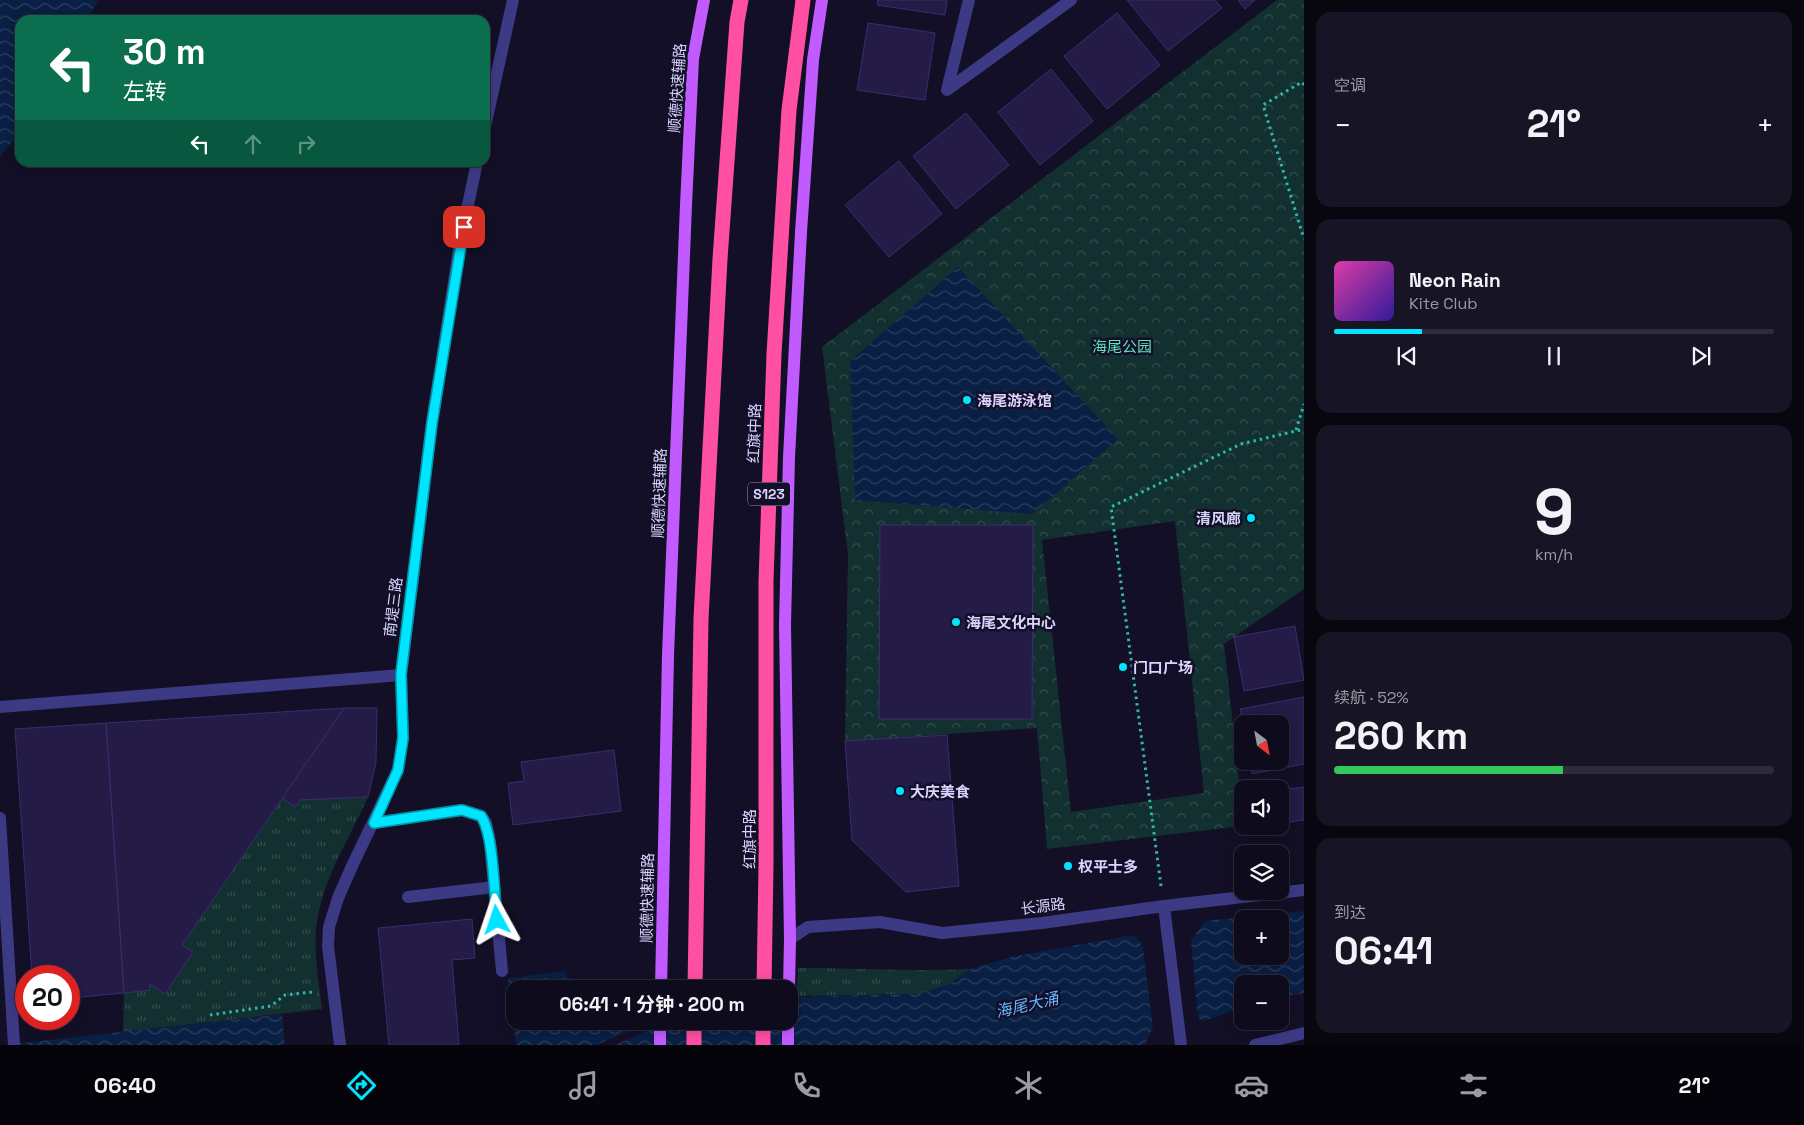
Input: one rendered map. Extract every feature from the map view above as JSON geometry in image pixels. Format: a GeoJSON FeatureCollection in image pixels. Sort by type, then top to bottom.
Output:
{"type":"FeatureCollection","features":[{"type":"Feature","properties":{"kind":"highway"},"geometry":{"type":"LineString","coordinates":[[695,980],[701,620],[720,259],[737,22],[741,0]]}},
{"type":"Feature","properties":{"kind":"highway","name":"红旗中路"},"geometry":{"type":"LineString","coordinates":[[764,980],[766,581],[774,354],[789,110],[803,0]]}},
{"type":"Feature","properties":{"kind":"highway"},"geometry":{"type":"LineString","coordinates":[[694,1030],[694,1045]]}},
{"type":"Feature","properties":{"kind":"highway"},"geometry":{"type":"LineString","coordinates":[[763,1030],[763,1045]]}},
{"type":"Feature","properties":{"kind":"main road","name":"顺德快速辅路"},"geometry":{"type":"LineString","coordinates":[[661,980],[668,655],[687,195],[693,59],[704,0]]}},
{"type":"Feature","properties":{"kind":"main road"},"geometry":{"type":"LineString","coordinates":[[789,980],[786,626],[789,457],[800,242],[812,69],[822,0]]}},
{"type":"Feature","properties":{"kind":"main road"},"geometry":{"type":"LineString","coordinates":[[660,1030],[660,1045]]}},
{"type":"Feature","properties":{"kind":"main road"},"geometry":{"type":"LineString","coordinates":[[788,1030],[788,1045]]}},
{"type":"Feature","properties":{"kind":"street"},"geometry":{"type":"LineString","coordinates":[[490,104],[513,0]]}},
{"type":"Feature","properties":{"kind":"street"},"geometry":{"type":"LineString","coordinates":[[969,0],[947,90],[1071,0]]}},
{"type":"Feature","properties":{"kind":"street","name":"南堤三路"},"geometry":{"type":"LineString","coordinates":[[340,1045],[328,946],[329,926],[338,898],[353,864],[398,770],[403,738],[401,674],[432,423],[460,243],[477,167]]}},
{"type":"Feature","properties":{"kind":"street"},"geometry":{"type":"LineString","coordinates":[[0,707],[401,674]]}},
{"type":"Feature","properties":{"kind":"street"},"geometry":{"type":"LineString","coordinates":[[374,823],[462,810],[481,816],[486,823],[490,842],[502,971]]}},
{"type":"Feature","properties":{"kind":"street"},"geometry":{"type":"LineString","coordinates":[[0,818],[13,1040]]}},
{"type":"Feature","properties":{"kind":"street"},"geometry":{"type":"LineString","coordinates":[[408,897],[494,887]]}},
{"type":"Feature","properties":{"kind":"street","name":"长源路"},"geometry":{"type":"LineString","coordinates":[[790,939],[808,927],[827,925],[880,922],[942,933],[1042,923],[1164,906],[1304,890]]}},
{"type":"Feature","properties":{"kind":"street"},"geometry":{"type":"LineString","coordinates":[[1164,906],[1181,1045]]}},
{"type":"Feature","properties":{"kind":"street"},"geometry":{"type":"LineString","coordinates":[[1255,1045],[1275,1043],[1304,1033]]}},
{"type":"Feature","properties":{"kind":"path"},"geometry":{"type":"LineString","coordinates":[[1304,84],[1302,82],[1263,105],[1304,239]]}},
{"type":"Feature","properties":{"kind":"path"},"geometry":{"type":"LineString","coordinates":[[1296,430],[1304,404]]}},
{"type":"Feature","properties":{"kind":"path"},"geometry":{"type":"LineString","coordinates":[[1164,906],[1111,507],[1241,444],[1304,429]]}},
{"type":"Feature","properties":{"kind":"path"},"geometry":{"type":"LineString","coordinates":[[210,1015],[271,1006],[285,995],[318,991]]}},
{"type":"Feature","properties":{"kind":"green space","name":"海尾公园"},"geometry":{"type":"Polygon","coordinates":[[[1277,0],[1304,0],[1304,589],[1224,644],[1234,735],[1234,770],[1238,770],[1239,780],[1234,780],[1234,827],[1047,849],[1037,728],[845,741],[848,555],[822,347],[1277,0]],[[1175,521],[1042,540],[1071,812],[1204,793],[1175,521]]]}},
{"type":"Feature","properties":{"kind":"green space"},"geometry":{"type":"Polygon","coordinates":[[[368,797],[330,877],[319,911],[316,929],[316,949],[322,1009],[123,1032],[124,993],[150,990],[150,984],[165,994],[193,952],[182,945],[282,798],[295,807],[300,800],[368,797]]]}},
{"type":"Feature","properties":{"kind":"green space"},"geometry":{"type":"Polygon","coordinates":[[[798,968],[970,969],[947,985],[916,994],[798,996],[798,968]]]}},
{"type":"Feature","properties":{"kind":"water"},"geometry":{"type":"Polygon","coordinates":[[[0,0],[98,0],[90,15],[15,15],[15,139],[0,156],[0,0]]]}},
{"type":"Feature","properties":{"kind":"water","name":"海尾游泳馆"},"geometry":{"type":"Polygon","coordinates":[[[958,267],[1118,439],[1032,514],[855,500],[850,361],[958,267]]]}},
{"type":"Feature","properties":{"kind":"water","name":"海尾大涌"},"geometry":{"type":"Polygon","coordinates":[[[1304,911],[1304,993],[1289,996],[1289,975],[1234,975],[1234,1011],[1203,1021],[1199,1019],[1197,1011],[1153,1028],[1145,1045],[615,1045],[649,1030],[798,1030],[798,997],[916,994],[947,985],[970,969],[1011,957],[1133,935],[1143,947],[1191,940],[1205,921],[1234,918],[1234,965],[1289,965],[1289,913],[1304,911]]]}},
{"type":"Feature","properties":{"kind":"water"},"geometry":{"type":"Polygon","coordinates":[[[566,971],[567,977],[577,980],[508,980],[508,978],[566,971]]]}},
{"type":"Feature","properties":{"kind":"water"},"geometry":{"type":"Polygon","coordinates":[[[282,1014],[285,1045],[4,1045],[282,1014]]]}},
{"type":"Feature","properties":{"kind":"water"},"geometry":{"type":"Polygon","coordinates":[[[514,1030],[632,1030],[596,1045],[516,1045],[514,1030]]]}},
{"type":"Feature","properties":{"kind":"pier"},"geometry":{"type":"Polygon","coordinates":[[[1205,921],[1191,940],[1197,1011],[1199,1019],[1203,1021],[1198,1021],[1195,1014],[1155,1030],[1149,1043],[1145,1045],[1153,1028],[1143,947],[1133,935],[1136,935],[1144,944],[1189,938],[1201,922],[1205,921]]]}},
{"type":"Feature","properties":{"kind":"building"},"geometry":{"type":"Polygon","coordinates":[[[878,0],[947,0],[945,15],[877,5],[878,0]]]}},
{"type":"Feature","properties":{"kind":"building"},"geometry":{"type":"Polygon","coordinates":[[[1127,0],[1215,0],[1222,8],[1168,51],[1127,0]]]}},
{"type":"Feature","properties":{"kind":"building"},"geometry":{"type":"Polygon","coordinates":[[[1238,0],[1255,0],[1245,9],[1238,0]]]}},
{"type":"Feature","properties":{"kind":"building"},"geometry":{"type":"Polygon","coordinates":[[[1117,13],[1160,65],[1107,109],[1064,56],[1117,13]]]}},
{"type":"Feature","properties":{"kind":"building"},"geometry":{"type":"Polygon","coordinates":[[[868,23],[935,33],[925,100],[857,90],[868,23]]]}},
{"type":"Feature","properties":{"kind":"building"},"geometry":{"type":"Polygon","coordinates":[[[1051,69],[1093,121],[1040,165],[998,112],[1051,69]]]}},
{"type":"Feature","properties":{"kind":"building"},"geometry":{"type":"Polygon","coordinates":[[[966,113],[1009,165],[956,209],[913,156],[966,113]]]}},
{"type":"Feature","properties":{"kind":"building"},"geometry":{"type":"Polygon","coordinates":[[[899,161],[942,214],[889,257],[845,205],[899,161]]]}},
{"type":"Feature","properties":{"kind":"building","name":"海尾文化中心"},"geometry":{"type":"Polygon","coordinates":[[[880,525],[1033,525],[1032,719],[879,719],[880,525]]]}},
{"type":"Feature","properties":{"kind":"building"},"geometry":{"type":"Polygon","coordinates":[[[1295,626],[1304,680],[1244,691],[1234,637],[1295,626]]]}},
{"type":"Feature","properties":{"kind":"building"},"geometry":{"type":"Polygon","coordinates":[[[1304,697],[1304,764],[1289,767],[1289,715],[1241,715],[1240,709],[1304,697]]]}},
{"type":"Feature","properties":{"kind":"building"},"geometry":{"type":"Polygon","coordinates":[[[344,708],[377,708],[376,762],[368,797],[300,800],[295,807],[282,798],[344,708]]]}},
{"type":"Feature","properties":{"kind":"building"},"geometry":{"type":"Polygon","coordinates":[[[344,708],[182,945],[193,952],[165,994],[150,984],[150,990],[124,993],[106,723],[344,708]]]}},
{"type":"Feature","properties":{"kind":"building"},"geometry":{"type":"Polygon","coordinates":[[[106,723],[124,993],[80,997],[80,965],[31,965],[15,729],[106,723]]]}},
{"type":"Feature","properties":{"kind":"building","name":"大庆美食"},"geometry":{"type":"Polygon","coordinates":[[[947,735],[959,886],[906,892],[852,840],[845,741],[947,735]]]}},
{"type":"Feature","properties":{"kind":"building"},"geometry":{"type":"Polygon","coordinates":[[[614,750],[621,811],[513,825],[508,783],[524,781],[521,762],[614,750]]]}},
{"type":"Feature","properties":{"kind":"building"},"geometry":{"type":"Polygon","coordinates":[[[1251,770],[1273,770],[1252,774],[1251,770]]]}},
{"type":"Feature","properties":{"kind":"building"},"geometry":{"type":"Polygon","coordinates":[[[1304,787],[1304,820],[1289,822],[1289,789],[1304,787]]]}},
{"type":"Feature","properties":{"kind":"building"},"geometry":{"type":"Polygon","coordinates":[[[472,919],[475,958],[452,960],[459,1045],[389,1045],[378,928],[472,919]]]}},
{"type":"Feature","properties":{"kind":"place","name":"海尾游泳馆"},"geometry":{"type":"Point","coordinates":[967,400]}},
{"type":"Feature","properties":{"kind":"place","name":"清风廊"},"geometry":{"type":"Point","coordinates":[1251,518]}},
{"type":"Feature","properties":{"kind":"place","name":"海尾文化中心"},"geometry":{"type":"Point","coordinates":[956,622]}},
{"type":"Feature","properties":{"kind":"place","name":"门口广场"},"geometry":{"type":"Point","coordinates":[1123,667]}},
{"type":"Feature","properties":{"kind":"place","name":"大庆美食"},"geometry":{"type":"Point","coordinates":[900,791]}},
{"type":"Feature","properties":{"kind":"place","name":"权平士多"},"geometry":{"type":"Point","coordinates":[1068,866]}},
{"type":"Feature","properties":{"kind":"route"},"geometry":{"type":"LineString","coordinates":[[464,227],[432,423],[401,674],[403,738],[398,770],[374,823],[462,810],[481,816],[486,823],[490,842],[497,920]]}}]}
